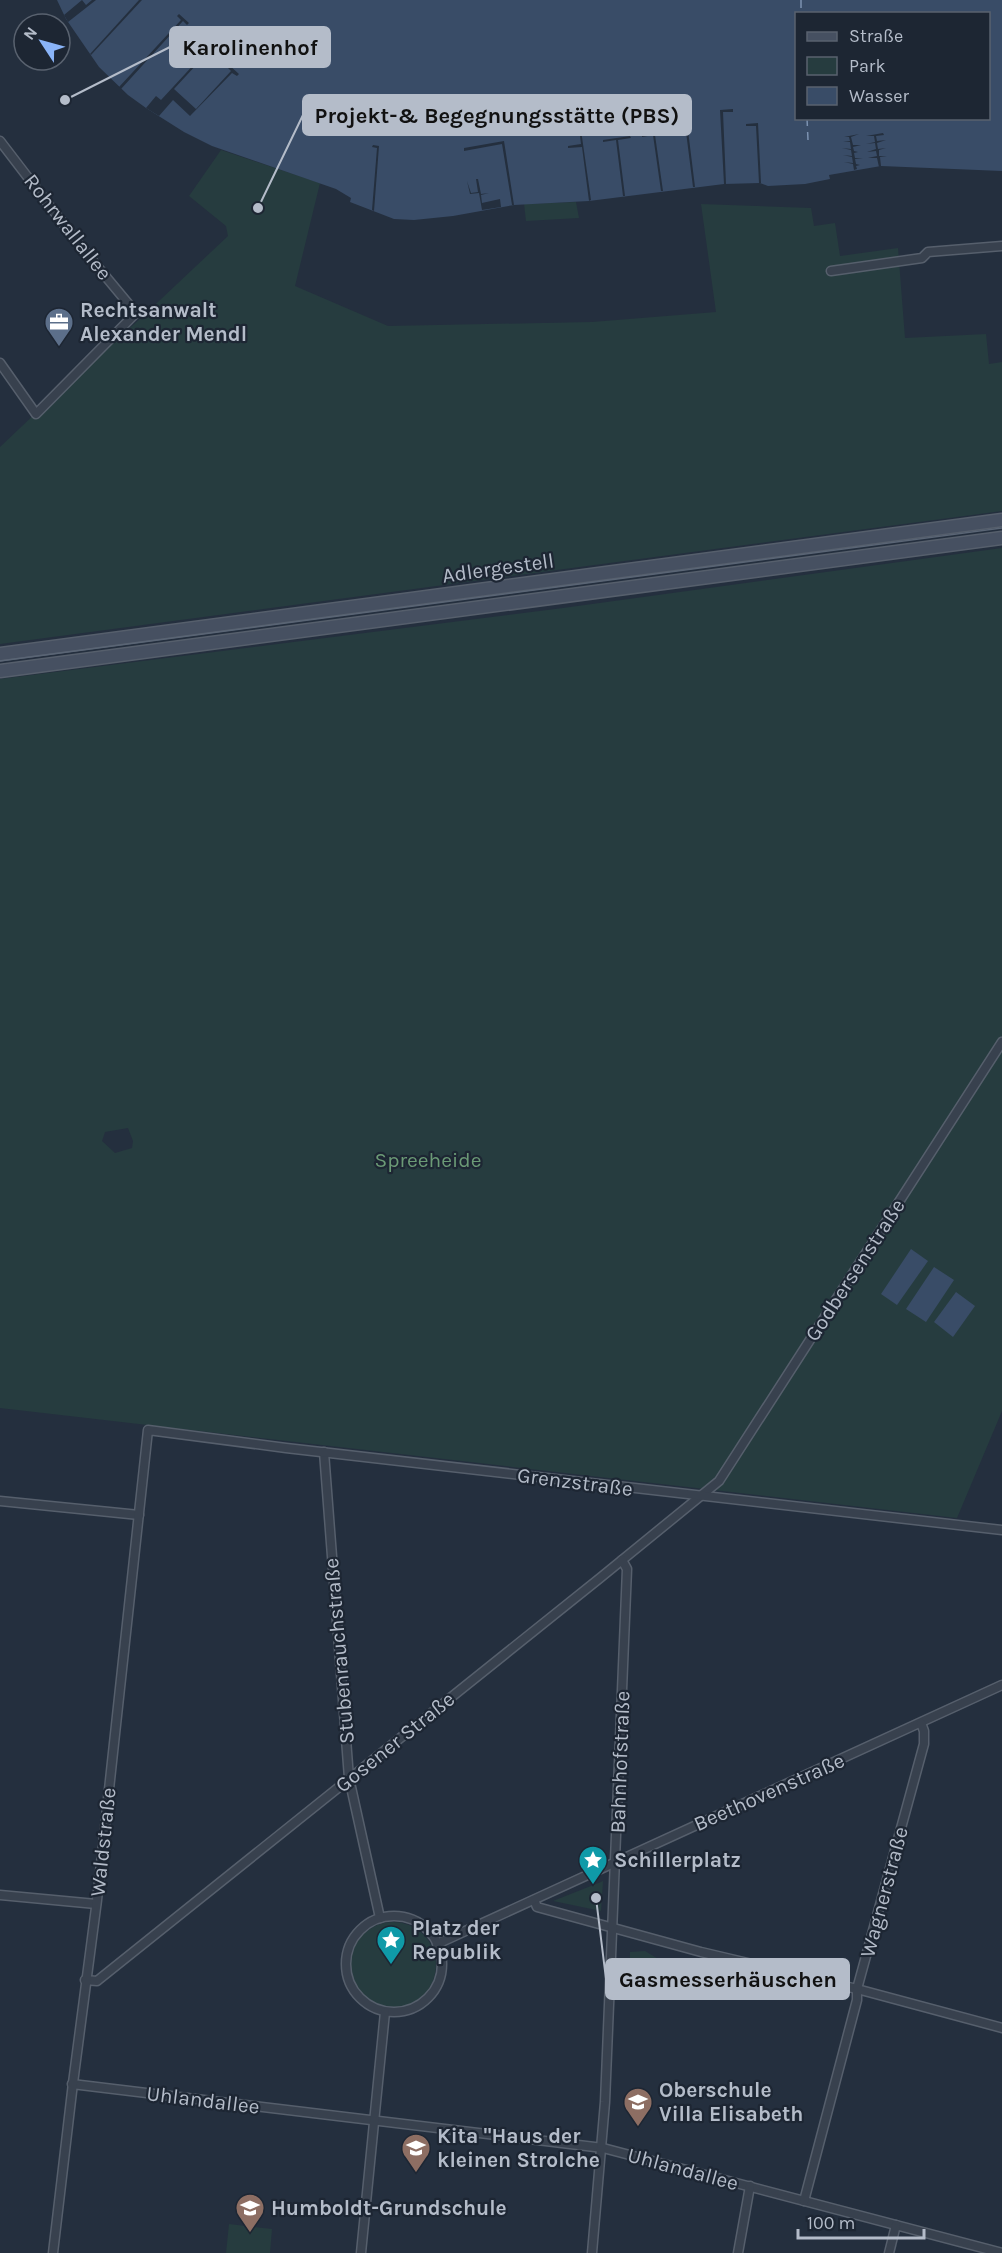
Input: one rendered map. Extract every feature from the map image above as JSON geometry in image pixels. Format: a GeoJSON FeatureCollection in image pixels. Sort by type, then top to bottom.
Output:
{"type":"FeatureCollection","features":[{"type":"Feature","properties":{"kind":"main road","name":"Adlergestell"},"geometry":{"type":"LineString","coordinates":[[0,654],[1002,520]]}},
{"type":"Feature","properties":{"kind":"main road","name":"Adlergestell"},"geometry":{"type":"LineString","coordinates":[[0,671],[1002,538]]}},
{"type":"Feature","properties":{"kind":"street","name":"Rohrwallallee"},"geometry":{"type":"LineString","coordinates":[[0,141],[82,248],[136,313],[36,414],[0,363]]}},
{"type":"Feature","properties":{"kind":"street"},"geometry":{"type":"LineString","coordinates":[[831,271],[922,258],[928,252],[1002,246]]}},
{"type":"Feature","properties":{"kind":"street","name":"Godbersenstraße"},"geometry":{"type":"LineString","coordinates":[[703,1495],[727,1470],[1002,1042]]}},
{"type":"Feature","properties":{"kind":"street","name":"Grenzstraße"},"geometry":{"type":"LineString","coordinates":[[148,1430],[1002,1530]]}},
{"type":"Feature","properties":{"kind":"street","name":"Waldstraße"},"geometry":{"type":"LineString","coordinates":[[53,2253],[72,2084],[96,1904],[148,1430]]}},
{"type":"Feature","properties":{"kind":"street","name":"Stubenrauchstraße"},"geometry":{"type":"LineString","coordinates":[[324,1452],[349,1778],[380,1918]]}},
{"type":"Feature","properties":{"kind":"street","name":"Gosener Straße"},"geometry":{"type":"LineString","coordinates":[[85,1980],[97,1981],[703,1495]]}},
{"type":"Feature","properties":{"kind":"street"},"geometry":{"type":"LineString","coordinates":[[0,1501],[139,1515]]}},
{"type":"Feature","properties":{"kind":"street","name":"Bahnhofstraße"},"geometry":{"type":"LineString","coordinates":[[592,2253],[603,2148],[616,1862],[627,1569],[622,1560]]}},
{"type":"Feature","properties":{"kind":"street","name":"Beethovenstraße"},"geometry":{"type":"LineString","coordinates":[[437,1944],[1002,1685]]}},
{"type":"Feature","properties":{"kind":"street","name":"Wagnerstraße"},"geometry":{"type":"LineString","coordinates":[[804,2201],[857,2000],[857,1989],[924,1744],[924,1731],[921,1723]]}},
{"type":"Feature","properties":{"kind":"street"},"geometry":{"type":"LineString","coordinates":[[0,1894],[96,1904]]}},
{"type":"Feature","properties":{"kind":"street"},"geometry":{"type":"LineString","coordinates":[[534,1900],[537,1906],[708,1954],[857,1989],[1002,2028]]}},
{"type":"Feature","properties":{"kind":"street"},"geometry":{"type":"LineString","coordinates":[[400,1917],[416,1922],[432,1935],[437,1944],[442,1967],[440,1978],[431,1995],[420,2004],[408,2010],[386,2012],[366,2004],[352,1989],[346,1971],[347,1954],[353,1940],[368,1924],[380,1918],[400,1917]]}},
{"type":"Feature","properties":{"kind":"street"},"geometry":{"type":"LineString","coordinates":[[361,2253],[386,2012]]}},
{"type":"Feature","properties":{"kind":"street","name":"Uhlandallee"},"geometry":{"type":"LineString","coordinates":[[72,2084],[603,2148],[1002,2253]]}},
{"type":"Feature","properties":{"kind":"street"},"geometry":{"type":"LineString","coordinates":[[738,2253],[750,2186]]}},
{"type":"Feature","properties":{"kind":"street"},"geometry":{"type":"LineString","coordinates":[[889,2253],[896,2225]]}},
{"type":"Feature","properties":{"kind":"green space"},"geometry":{"type":"Polygon","coordinates":[[[221,150],[320,183],[295,286],[388,326],[592,322],[716,312],[701,204],[811,208],[814,226],[835,223],[840,256],[898,248],[905,338],[986,334],[989,364],[1002,362],[1002,511],[0,644],[0,447],[228,236],[226,226],[189,196],[221,150]]]}},
{"type":"Feature","properties":{"kind":"green space"},"geometry":{"type":"Polygon","coordinates":[[[576,202],[579,218],[526,221],[524,204],[576,202]]]}},
{"type":"Feature","properties":{"kind":"green space","name":"Spreeheide"},"geometry":{"type":"Polygon","coordinates":[[[1002,548],[1002,1411],[957,1518],[0,1408],[0,679],[563,608],[1002,548]],[[128,1128],[105,1132],[102,1141],[115,1153],[132,1148],[133,1141],[128,1128]]]}},
{"type":"Feature","properties":{"kind":"green space"},"geometry":{"type":"Polygon","coordinates":[[[603,1881],[601,1911],[553,1901],[601,1882],[603,1881]]]}},
{"type":"Feature","properties":{"kind":"green space","name":"Platz der Republik"},"geometry":{"type":"Polygon","coordinates":[[[393,1922],[417,1929],[429,1941],[436,1965],[429,1989],[417,2001],[393,2008],[369,2001],[357,1989],[350,1965],[357,1941],[369,1929],[393,1922]]]}},
{"type":"Feature","properties":{"kind":"green space"},"geometry":{"type":"Polygon","coordinates":[[[645,1951],[660,1960],[657,1965],[647,1970],[637,1983],[629,1980],[630,1952],[645,1951]]]}},
{"type":"Feature","properties":{"kind":"green space"},"geometry":{"type":"Polygon","coordinates":[[[229,2224],[272,2229],[270,2253],[226,2253],[229,2224]]]}},
{"type":"Feature","properties":{"kind":"water"},"geometry":{"type":"Polygon","coordinates":[[[57,0],[1002,0],[1002,171],[881,166],[829,175],[830,179],[805,184],[768,186],[760,183],[724,184],[589,201],[514,205],[453,216],[414,220],[394,219],[350,202],[351,198],[336,189],[212,146],[184,132],[128,95],[99,67],[72,28],[72,12],[63,12],[57,0]]]}},
{"type":"Feature","properties":{"kind":"water"},"geometry":{"type":"Polygon","coordinates":[[[911,1249],[928,1261],[897,1305],[881,1294],[911,1249]]]}},
{"type":"Feature","properties":{"kind":"water"},"geometry":{"type":"Polygon","coordinates":[[[934,1267],[954,1280],[926,1322],[906,1309],[934,1267]]]}},
{"type":"Feature","properties":{"kind":"water"},"geometry":{"type":"Polygon","coordinates":[[[956,1292],[975,1306],[953,1337],[934,1322],[956,1292]]]}},
{"type":"Feature","properties":{"kind":"pier"},"geometry":{"type":"Polygon","coordinates":[[[82,0],[86,5],[96,0],[72,19],[72,12],[68,12],[82,0]]]}},
{"type":"Feature","properties":{"kind":"pier"},"geometry":{"type":"Polygon","coordinates":[[[139,0],[142,0],[91,55],[90,54],[139,0]]]}},
{"type":"Feature","properties":{"kind":"pier"},"geometry":{"type":"Polygon","coordinates":[[[179,14],[189,23],[187,25],[183,21],[121,89],[119,87],[181,20],[177,16],[179,14]]]}},
{"type":"Feature","properties":{"kind":"pier"},"geometry":{"type":"Polygon","coordinates":[[[207,42],[216,51],[215,53],[210,50],[174,89],[196,109],[231,71],[227,67],[229,65],[239,74],[237,76],[232,73],[190,116],[173,100],[159,116],[146,108],[156,96],[161,100],[209,48],[205,44],[207,42]]]}},
{"type":"Feature","properties":{"kind":"pier"},"geometry":{"type":"Polygon","coordinates":[[[733,109],[733,112],[723,112],[726,184],[724,184],[720,110],[733,109]]]}},
{"type":"Feature","properties":{"kind":"pier"},"geometry":{"type":"Polygon","coordinates":[[[686,114],[695,187],[693,187],[684,116],[674,117],[674,115],[686,114]]]}},
{"type":"Feature","properties":{"kind":"pier"},"geometry":{"type":"Polygon","coordinates":[[[758,123],[761,183],[759,183],[756,126],[746,126],[746,124],[758,123]]]}},
{"type":"Feature","properties":{"kind":"pier"},"geometry":{"type":"Polygon","coordinates":[[[590,126],[590,129],[581,130],[591,200],[589,201],[582,147],[568,148],[568,146],[581,144],[579,128],[590,126]]]}},
{"type":"Feature","properties":{"kind":"pier"},"geometry":{"type":"Polygon","coordinates":[[[665,131],[665,133],[655,135],[663,191],[661,191],[653,135],[642,137],[642,135],[665,131]]]}},
{"type":"Feature","properties":{"kind":"pier"},"geometry":{"type":"Polygon","coordinates":[[[883,133],[884,135],[876,136],[877,141],[886,140],[877,143],[878,149],[886,148],[879,150],[879,156],[887,156],[880,157],[881,166],[879,167],[877,158],[868,158],[877,156],[876,151],[867,152],[876,149],[875,143],[866,144],[875,142],[874,136],[866,136],[883,133]]]}},
{"type":"Feature","properties":{"kind":"pier"},"geometry":{"type":"Polygon","coordinates":[[[859,134],[851,137],[853,145],[861,145],[853,147],[854,151],[858,152],[854,153],[855,158],[863,158],[855,159],[856,164],[860,165],[854,170],[853,164],[844,162],[853,163],[852,157],[843,155],[852,156],[851,150],[842,148],[851,149],[850,142],[843,141],[850,141],[849,137],[844,137],[859,134]]]}},
{"type":"Feature","properties":{"kind":"pier"},"geometry":{"type":"Polygon","coordinates":[[[630,136],[631,138],[618,140],[625,196],[623,196],[616,140],[603,142],[603,140],[630,136]]]}},
{"type":"Feature","properties":{"kind":"pier"},"geometry":{"type":"Polygon","coordinates":[[[504,141],[514,205],[512,205],[502,144],[464,151],[464,148],[504,141]]]}},
{"type":"Feature","properties":{"kind":"pier"},"geometry":{"type":"Polygon","coordinates":[[[373,145],[379,146],[374,211],[372,210],[377,148],[372,147],[373,145]]]}},
{"type":"Feature","properties":{"kind":"pier"},"geometry":{"type":"Polygon","coordinates":[[[476,179],[478,179],[481,194],[489,193],[481,195],[482,203],[500,199],[501,207],[482,210],[479,193],[470,194],[467,181],[471,193],[478,192],[476,179]]]}},
{"type":"Feature","properties":{"kind":"ferry route"},"geometry":{"type":"LineString","coordinates":[[801,0],[801,12]]}},
{"type":"Feature","properties":{"kind":"ferry route"},"geometry":{"type":"LineString","coordinates":[[807,120],[808,140]]}},
{"type":"Feature","properties":{"kind":"tram line"},"geometry":{"type":"LineString","coordinates":[[0,661],[1002,528]]}},
{"type":"Feature","properties":{"kind":"place","name":"Karolinenhof"},"geometry":{"type":"Point","coordinates":[65,100]}},
{"type":"Feature","properties":{"kind":"place","name":"Projekt-& Begegnungsstätte (PBS)"},"geometry":{"type":"Point","coordinates":[258,208]}},
{"type":"Feature","properties":{"kind":"place","name":"Rechtsanwalt Alexander Mendl"},"geometry":{"type":"Point","coordinates":[59,348]}},
{"type":"Feature","properties":{"kind":"place","name":"Schillerplatz"},"geometry":{"type":"Point","coordinates":[593,1886]}},
{"type":"Feature","properties":{"kind":"place","name":"Gasmesserhäuschen"},"geometry":{"type":"Point","coordinates":[596,1898]}},
{"type":"Feature","properties":{"kind":"place","name":"Platz der Republik"},"geometry":{"type":"Point","coordinates":[391,1966]}},
{"type":"Feature","properties":{"kind":"place","name":"Oberschule Villa Elisabeth"},"geometry":{"type":"Point","coordinates":[638,2128]}},
{"type":"Feature","properties":{"kind":"place","name":"Kita \"Haus der kleinen Strolche"},"geometry":{"type":"Point","coordinates":[416,2174]}},
{"type":"Feature","properties":{"kind":"place","name":"Humboldt-Grundschule"},"geometry":{"type":"Point","coordinates":[250,2234]}}]}
